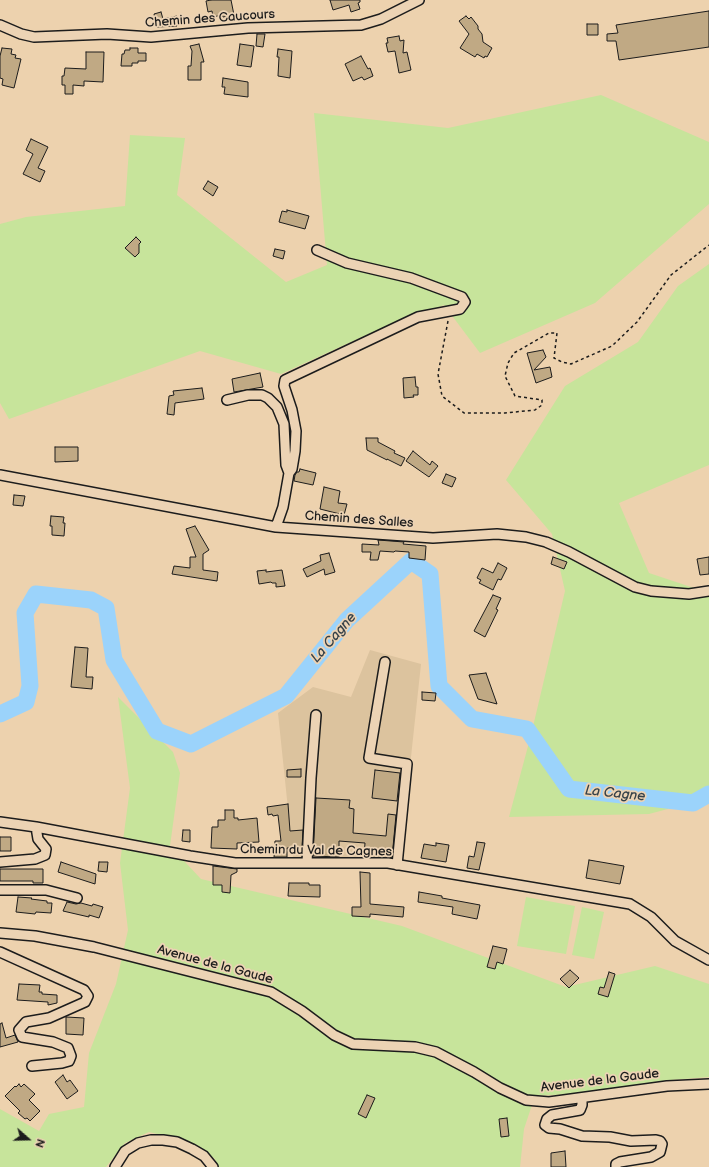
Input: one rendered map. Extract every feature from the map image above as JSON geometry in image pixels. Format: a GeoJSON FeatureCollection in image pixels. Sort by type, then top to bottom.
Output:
{"type":"FeatureCollection","features":[{"type":"Feature","properties":{"kind":"street","name":"Chemin des Caucours"},"geometry":{"type":"LineString","coordinates":[[0,25],[21,34],[34,36],[107,34],[151,37],[248,28],[361,25],[382,19],[419,0]]}},
{"type":"Feature","properties":{"kind":"street"},"geometry":{"type":"LineString","coordinates":[[276,527],[283,507],[289,473],[292,469],[296,451],[296,431],[292,410],[284,386],[286,380],[418,316],[450,311],[460,308],[465,302],[462,297],[411,278],[347,263],[317,250]]}},
{"type":"Feature","properties":{"kind":"street"},"geometry":{"type":"LineString","coordinates":[[227,400],[248,395],[262,395],[268,398],[277,408],[284,424],[286,465],[289,473]]}},
{"type":"Feature","properties":{"kind":"street","name":"Chemin des Salles"},"geometry":{"type":"LineString","coordinates":[[0,475],[276,527],[433,538],[497,534],[526,537],[546,542],[569,552],[635,587],[651,591],[689,594],[709,591]]}},
{"type":"Feature","properties":{"kind":"street"},"geometry":{"type":"LineString","coordinates":[[385,662],[369,758],[407,764],[397,864]]}},
{"type":"Feature","properties":{"kind":"street"},"geometry":{"type":"LineString","coordinates":[[307,863],[310,778],[316,714]]}},
{"type":"Feature","properties":{"kind":"street","name":"Chemin du Val de Cagnes"},"geometry":{"type":"LineString","coordinates":[[0,822],[235,863],[388,863],[630,904],[651,917],[675,941],[709,960]]}},
{"type":"Feature","properties":{"kind":"street"},"geometry":{"type":"LineString","coordinates":[[0,862],[35,859],[45,855],[46,849],[38,839],[36,828]]}},
{"type":"Feature","properties":{"kind":"street"},"geometry":{"type":"LineString","coordinates":[[0,890],[46,890],[77,898]]}},
{"type":"Feature","properties":{"kind":"street","name":"Avenue de la Gaude"},"geometry":{"type":"LineString","coordinates":[[0,933],[35,936],[94,947],[271,992],[302,1011],[334,1035],[353,1044],[415,1047],[436,1052],[500,1088],[526,1100],[549,1102],[666,1086],[709,1084]]}},
{"type":"Feature","properties":{"kind":"street"},"geometry":{"type":"LineString","coordinates":[[0,952],[20,960],[50,976],[84,990],[88,996],[85,1002],[49,1018],[26,1022],[19,1030],[22,1037],[53,1042],[68,1048],[71,1056],[69,1061],[62,1063],[32,1066]]}},
{"type":"Feature","properties":{"kind":"street"},"geometry":{"type":"LineString","coordinates":[[582,1098],[580,1110],[552,1115],[547,1119],[545,1125],[548,1128],[560,1129],[582,1136],[610,1137],[631,1141],[656,1140],[660,1141],[662,1144],[660,1152],[651,1157],[620,1162],[616,1164],[616,1167]]}},
{"type":"Feature","properties":{"kind":"street"},"geometry":{"type":"LineString","coordinates":[[115,1167],[125,1151],[138,1143],[151,1140],[177,1142],[204,1156],[213,1167]]}},
{"type":"Feature","properties":{"kind":"path"},"geometry":{"type":"LineString","coordinates":[[450,311],[438,374],[442,396],[464,413],[505,413],[534,410],[542,405],[542,400],[515,396],[505,376],[508,363],[514,353],[549,333],[557,333],[554,358],[566,363],[571,364],[612,346],[637,322],[671,276],[709,245]]}},
{"type":"Feature","properties":{"kind":"shaded area"},"geometry":{"type":"Polygon","coordinates":[[[370,650],[421,664],[400,859],[293,857],[278,713],[313,687],[351,697],[370,650]]]}},
{"type":"Feature","properties":{"kind":"green space"},"geometry":{"type":"Polygon","coordinates":[[[601,95],[709,142],[709,204],[595,303],[480,353],[444,305],[364,336],[281,374],[200,351],[9,419],[0,403],[0,224],[26,217],[125,206],[130,135],[185,138],[177,195],[286,282],[327,265],[314,113],[448,128],[601,95]]]}},
{"type":"Feature","properties":{"kind":"green space"},"geometry":{"type":"Polygon","coordinates":[[[709,264],[709,465],[619,503],[649,573],[709,593],[709,798],[649,814],[509,817],[531,735],[565,591],[552,534],[506,480],[565,386],[638,342],[678,286],[709,264]]]}},
{"type":"Feature","properties":{"kind":"green space"},"geometry":{"type":"Polygon","coordinates":[[[118,697],[173,752],[180,773],[170,846],[201,879],[402,926],[566,987],[655,966],[709,984],[709,1077],[671,1080],[588,1093],[535,1096],[524,1129],[520,1167],[219,1167],[214,1158],[186,1141],[149,1132],[125,1143],[106,1167],[0,1167],[0,1109],[39,1131],[49,1114],[84,1107],[89,1053],[116,984],[128,930],[120,863],[130,788],[118,697]]]}},
{"type":"Feature","properties":{"kind":"green space"},"geometry":{"type":"Polygon","coordinates":[[[526,897],[575,906],[566,954],[517,946],[526,897]]]}},
{"type":"Feature","properties":{"kind":"green space"},"geometry":{"type":"Polygon","coordinates":[[[582,907],[604,912],[594,959],[572,955],[582,907]]]}},
{"type":"Feature","properties":{"kind":"building"},"geometry":{"type":"Polygon","coordinates":[[[231,0],[234,15],[213,17],[212,11],[208,12],[206,1],[231,0]]]}},
{"type":"Feature","properties":{"kind":"building"},"geometry":{"type":"Polygon","coordinates":[[[330,0],[360,0],[358,3],[360,9],[351,12],[349,5],[333,10],[330,0]]]}},
{"type":"Feature","properties":{"kind":"building"},"geometry":{"type":"Polygon","coordinates":[[[709,11],[709,47],[619,60],[616,41],[607,41],[607,34],[618,33],[616,25],[709,11]]]}},
{"type":"Feature","properties":{"kind":"building"},"geometry":{"type":"Polygon","coordinates":[[[161,12],[163,19],[177,16],[177,26],[157,27],[154,14],[161,12]]]}},
{"type":"Feature","properties":{"kind":"building"},"geometry":{"type":"Polygon","coordinates":[[[466,16],[469,19],[471,17],[482,34],[483,42],[492,48],[487,57],[485,56],[484,58],[477,54],[475,57],[460,48],[469,34],[459,21],[466,16]]]}},
{"type":"Feature","properties":{"kind":"building"},"geometry":{"type":"Polygon","coordinates":[[[587,24],[598,24],[598,35],[587,35],[587,24]]]}},
{"type":"Feature","properties":{"kind":"building"},"geometry":{"type":"Polygon","coordinates":[[[257,34],[265,34],[263,47],[256,46],[257,34]]]}},
{"type":"Feature","properties":{"kind":"building"},"geometry":{"type":"Polygon","coordinates":[[[399,36],[400,41],[404,40],[403,53],[407,52],[411,70],[399,73],[395,51],[388,52],[386,43],[388,43],[387,38],[399,36]]]}},
{"type":"Feature","properties":{"kind":"building"},"geometry":{"type":"Polygon","coordinates":[[[199,44],[204,62],[201,62],[201,80],[188,80],[188,66],[191,66],[192,51],[190,46],[199,44]]]}},
{"type":"Feature","properties":{"kind":"building"},"geometry":{"type":"Polygon","coordinates":[[[240,44],[254,46],[251,67],[237,65],[240,44]]]}},
{"type":"Feature","properties":{"kind":"building"},"geometry":{"type":"Polygon","coordinates":[[[2,48],[12,49],[11,54],[16,55],[15,58],[21,59],[14,88],[2,85],[3,79],[0,78],[0,56],[2,48]]]}},
{"type":"Feature","properties":{"kind":"building"},"geometry":{"type":"Polygon","coordinates":[[[130,48],[138,48],[138,53],[146,53],[146,61],[132,63],[132,66],[121,66],[122,54],[124,54],[125,50],[130,50],[130,48]]]}},
{"type":"Feature","properties":{"kind":"building"},"geometry":{"type":"Polygon","coordinates":[[[278,49],[292,51],[290,78],[278,76],[278,49]]]}},
{"type":"Feature","properties":{"kind":"building"},"geometry":{"type":"Polygon","coordinates":[[[86,52],[104,52],[103,82],[84,81],[84,86],[73,85],[73,94],[65,94],[65,85],[62,85],[62,76],[64,76],[65,68],[86,69],[86,52]]]}},
{"type":"Feature","properties":{"kind":"building"},"geometry":{"type":"Polygon","coordinates":[[[361,56],[368,69],[370,68],[373,76],[364,80],[362,77],[353,81],[345,64],[361,56]]]}},
{"type":"Feature","properties":{"kind":"building"},"geometry":{"type":"Polygon","coordinates":[[[223,78],[248,82],[248,97],[224,94],[225,87],[222,87],[223,78]]]}},
{"type":"Feature","properties":{"kind":"building"},"geometry":{"type":"Polygon","coordinates":[[[31,139],[48,147],[38,168],[45,171],[40,182],[23,174],[33,154],[26,150],[31,139]]]}},
{"type":"Feature","properties":{"kind":"building"},"geometry":{"type":"Polygon","coordinates":[[[208,181],[218,187],[213,196],[203,189],[208,181]]]}},
{"type":"Feature","properties":{"kind":"building"},"geometry":{"type":"Polygon","coordinates":[[[287,210],[309,216],[305,229],[279,222],[282,211],[287,212],[287,210]]]}},
{"type":"Feature","properties":{"kind":"building"},"geometry":{"type":"Polygon","coordinates":[[[136,237],[141,242],[139,244],[139,253],[135,257],[125,248],[136,237]]]}},
{"type":"Feature","properties":{"kind":"building"},"geometry":{"type":"Polygon","coordinates":[[[275,249],[285,251],[283,259],[273,256],[275,249]]]}},
{"type":"Feature","properties":{"kind":"building"},"geometry":{"type":"Polygon","coordinates":[[[543,350],[546,357],[534,370],[550,367],[552,377],[536,383],[527,353],[543,350]]]}},
{"type":"Feature","properties":{"kind":"building"},"geometry":{"type":"Polygon","coordinates":[[[260,373],[263,387],[234,392],[232,379],[260,373]]]}},
{"type":"Feature","properties":{"kind":"building"},"geometry":{"type":"Polygon","coordinates":[[[415,377],[416,387],[418,387],[418,395],[404,398],[403,378],[415,377]]]}},
{"type":"Feature","properties":{"kind":"building"},"geometry":{"type":"Polygon","coordinates":[[[202,388],[204,399],[175,403],[174,415],[167,414],[169,396],[174,395],[173,391],[202,388]]]}},
{"type":"Feature","properties":{"kind":"building"},"geometry":{"type":"Polygon","coordinates":[[[366,438],[378,438],[378,442],[395,451],[394,453],[405,458],[401,466],[367,450],[366,438]]]}},
{"type":"Feature","properties":{"kind":"building"},"geometry":{"type":"Polygon","coordinates":[[[55,447],[78,447],[78,461],[55,462],[55,447]]]}},
{"type":"Feature","properties":{"kind":"building"},"geometry":{"type":"Polygon","coordinates":[[[413,451],[430,465],[432,461],[438,466],[429,477],[406,461],[413,451]]]}},
{"type":"Feature","properties":{"kind":"building"},"geometry":{"type":"Polygon","coordinates":[[[300,469],[316,473],[313,485],[294,481],[295,475],[300,469]]]}},
{"type":"Feature","properties":{"kind":"building"},"geometry":{"type":"Polygon","coordinates":[[[446,474],[456,478],[452,487],[442,483],[446,474]]]}},
{"type":"Feature","properties":{"kind":"building"},"geometry":{"type":"Polygon","coordinates":[[[324,487],[340,491],[338,503],[347,504],[344,515],[320,509],[324,487]]]}},
{"type":"Feature","properties":{"kind":"building"},"geometry":{"type":"Polygon","coordinates":[[[14,495],[25,496],[23,506],[13,505],[14,495]]]}},
{"type":"Feature","properties":{"kind":"building"},"geometry":{"type":"Polygon","coordinates":[[[51,516],[64,517],[64,536],[52,535],[52,526],[50,526],[51,516]]]}},
{"type":"Feature","properties":{"kind":"building"},"geometry":{"type":"Polygon","coordinates":[[[195,526],[209,550],[203,554],[203,570],[218,572],[217,581],[172,574],[174,566],[190,568],[190,557],[196,557],[186,529],[195,526]]]}},
{"type":"Feature","properties":{"kind":"building"},"geometry":{"type":"Polygon","coordinates":[[[378,540],[404,542],[403,544],[426,546],[425,560],[409,558],[409,552],[380,551],[378,560],[370,560],[371,552],[362,552],[362,544],[379,545],[378,540]]]}},
{"type":"Feature","properties":{"kind":"building"},"geometry":{"type":"Polygon","coordinates":[[[329,553],[335,572],[325,575],[324,569],[307,577],[303,569],[321,561],[320,555],[329,553]]]}},
{"type":"Feature","properties":{"kind":"building"},"geometry":{"type":"Polygon","coordinates":[[[553,557],[567,562],[564,569],[551,564],[553,557]]]}},
{"type":"Feature","properties":{"kind":"building"},"geometry":{"type":"Polygon","coordinates":[[[709,557],[709,574],[700,575],[697,559],[709,557]]]}},
{"type":"Feature","properties":{"kind":"building"},"geometry":{"type":"Polygon","coordinates":[[[498,563],[507,568],[501,580],[498,579],[493,590],[479,583],[481,580],[477,578],[482,568],[493,573],[498,563]]]}},
{"type":"Feature","properties":{"kind":"building"},"geometry":{"type":"Polygon","coordinates":[[[266,570],[266,572],[282,570],[285,586],[276,587],[276,583],[271,582],[259,584],[257,571],[266,570]]]}},
{"type":"Feature","properties":{"kind":"building"},"geometry":{"type":"Polygon","coordinates":[[[493,595],[501,598],[496,609],[498,610],[485,637],[474,631],[493,595]]]}},
{"type":"Feature","properties":{"kind":"building"},"geometry":{"type":"Polygon","coordinates":[[[75,647],[88,648],[86,677],[93,677],[92,689],[71,687],[75,647]]]}},
{"type":"Feature","properties":{"kind":"building"},"geometry":{"type":"Polygon","coordinates":[[[486,673],[497,704],[478,699],[469,675],[486,673]]]}},
{"type":"Feature","properties":{"kind":"building"},"geometry":{"type":"Polygon","coordinates":[[[422,692],[436,693],[435,701],[422,700],[422,692]]]}},
{"type":"Feature","properties":{"kind":"building"},"geometry":{"type":"Polygon","coordinates":[[[301,769],[301,777],[287,777],[287,770],[301,769]]]}},
{"type":"Feature","properties":{"kind":"building"},"geometry":{"type":"Polygon","coordinates":[[[375,770],[400,773],[397,801],[372,798],[375,770]]]}},
{"type":"Feature","properties":{"kind":"building"},"geometry":{"type":"Polygon","coordinates":[[[316,798],[350,800],[349,808],[354,809],[353,833],[386,836],[388,814],[396,815],[392,858],[364,857],[365,843],[339,841],[339,857],[313,856],[316,798]]]}},
{"type":"Feature","properties":{"kind":"building"},"geometry":{"type":"Polygon","coordinates":[[[288,804],[290,831],[303,830],[302,847],[287,848],[287,857],[274,857],[275,841],[281,841],[278,815],[268,815],[267,807],[288,804]]]}},
{"type":"Feature","properties":{"kind":"building"},"geometry":{"type":"Polygon","coordinates":[[[225,810],[234,810],[234,818],[238,818],[238,820],[257,818],[259,842],[237,843],[237,849],[211,848],[212,827],[218,827],[218,820],[225,820],[225,810]]]}},
{"type":"Feature","properties":{"kind":"building"},"geometry":{"type":"Polygon","coordinates":[[[183,830],[190,830],[190,842],[182,841],[183,830]]]}},
{"type":"Feature","properties":{"kind":"building"},"geometry":{"type":"Polygon","coordinates":[[[0,837],[11,837],[11,851],[0,851],[0,837]]]}},
{"type":"Feature","properties":{"kind":"building"},"geometry":{"type":"Polygon","coordinates":[[[477,842],[485,843],[479,870],[467,868],[469,856],[474,857],[477,842]]]}},
{"type":"Feature","properties":{"kind":"building"},"geometry":{"type":"Polygon","coordinates":[[[436,843],[449,845],[446,862],[421,858],[424,844],[436,846],[436,843]]]}},
{"type":"Feature","properties":{"kind":"building"},"geometry":{"type":"Polygon","coordinates":[[[589,860],[624,866],[620,884],[586,878],[589,860]]]}},
{"type":"Feature","properties":{"kind":"building"},"geometry":{"type":"Polygon","coordinates":[[[61,862],[96,874],[95,884],[58,872],[61,862]]]}},
{"type":"Feature","properties":{"kind":"building"},"geometry":{"type":"Polygon","coordinates":[[[99,862],[108,862],[107,872],[98,871],[99,862]]]}},
{"type":"Feature","properties":{"kind":"building"},"geometry":{"type":"Polygon","coordinates":[[[213,866],[237,869],[237,872],[231,875],[230,893],[222,892],[222,885],[213,885],[213,866]]]}},
{"type":"Feature","properties":{"kind":"building"},"geometry":{"type":"Polygon","coordinates":[[[0,869],[43,869],[43,883],[33,883],[33,881],[0,881],[0,869]]]}},
{"type":"Feature","properties":{"kind":"building"},"geometry":{"type":"Polygon","coordinates":[[[360,872],[370,873],[370,904],[404,907],[403,917],[370,914],[370,917],[352,916],[352,907],[361,907],[360,872]]]}},
{"type":"Feature","properties":{"kind":"building"},"geometry":{"type":"Polygon","coordinates":[[[289,883],[309,883],[309,885],[320,885],[320,897],[288,896],[289,883]]]}},
{"type":"Feature","properties":{"kind":"building"},"geometry":{"type":"Polygon","coordinates":[[[419,892],[480,905],[477,919],[452,914],[453,907],[418,902],[419,892]]]}},
{"type":"Feature","properties":{"kind":"building"},"geometry":{"type":"Polygon","coordinates":[[[18,897],[32,898],[31,899],[52,903],[51,913],[36,912],[35,914],[16,912],[18,897]]]}},
{"type":"Feature","properties":{"kind":"building"},"geometry":{"type":"Polygon","coordinates":[[[67,902],[76,904],[81,903],[92,906],[93,904],[103,907],[99,918],[89,915],[89,917],[63,911],[67,902]]]}},
{"type":"Feature","properties":{"kind":"building"},"geometry":{"type":"Polygon","coordinates":[[[493,946],[507,949],[503,964],[497,962],[495,969],[487,967],[493,946]]]}},
{"type":"Feature","properties":{"kind":"building"},"geometry":{"type":"Polygon","coordinates":[[[570,970],[579,978],[569,988],[560,979],[570,970]]]}},
{"type":"Feature","properties":{"kind":"building"},"geometry":{"type":"Polygon","coordinates":[[[609,972],[615,974],[608,997],[598,994],[600,987],[604,988],[609,972]]]}},
{"type":"Feature","properties":{"kind":"building"},"geometry":{"type":"Polygon","coordinates":[[[19,984],[40,985],[39,992],[42,992],[42,994],[57,995],[57,1003],[48,1005],[48,1002],[17,1000],[19,984]]]}},
{"type":"Feature","properties":{"kind":"building"},"geometry":{"type":"Polygon","coordinates":[[[66,1017],[84,1018],[83,1035],[66,1034],[66,1017]]]}},
{"type":"Feature","properties":{"kind":"building"},"geometry":{"type":"Polygon","coordinates":[[[2,1023],[6,1038],[15,1035],[18,1042],[0,1047],[0,1024],[2,1023]]]}},
{"type":"Feature","properties":{"kind":"building"},"geometry":{"type":"Polygon","coordinates":[[[63,1075],[67,1082],[70,1080],[78,1091],[67,1099],[55,1082],[63,1075]]]}},
{"type":"Feature","properties":{"kind":"building"},"geometry":{"type":"Polygon","coordinates":[[[19,1084],[21,1087],[24,1084],[35,1094],[29,1100],[40,1111],[30,1121],[18,1113],[20,1111],[5,1096],[19,1084]]]}},
{"type":"Feature","properties":{"kind":"building"},"geometry":{"type":"Polygon","coordinates":[[[367,1095],[375,1098],[366,1118],[358,1114],[367,1095]]]}},
{"type":"Feature","properties":{"kind":"building"},"geometry":{"type":"Polygon","coordinates":[[[507,1118],[509,1136],[501,1137],[499,1119],[507,1118]]]}},
{"type":"Feature","properties":{"kind":"building"},"geometry":{"type":"Polygon","coordinates":[[[565,1151],[566,1167],[551,1167],[551,1153],[565,1151]]]}},
{"type":"Feature","properties":{"kind":"waterway","name":"La Cagne"},"geometry":{"type":"LineString","coordinates":[[0,714],[26,702],[30,686],[25,613],[36,594],[91,600],[106,608],[114,660],[157,731],[191,744],[286,696],[347,620],[411,561],[430,574],[439,686],[472,719],[527,729],[569,789],[693,803],[709,794]]}}]}
